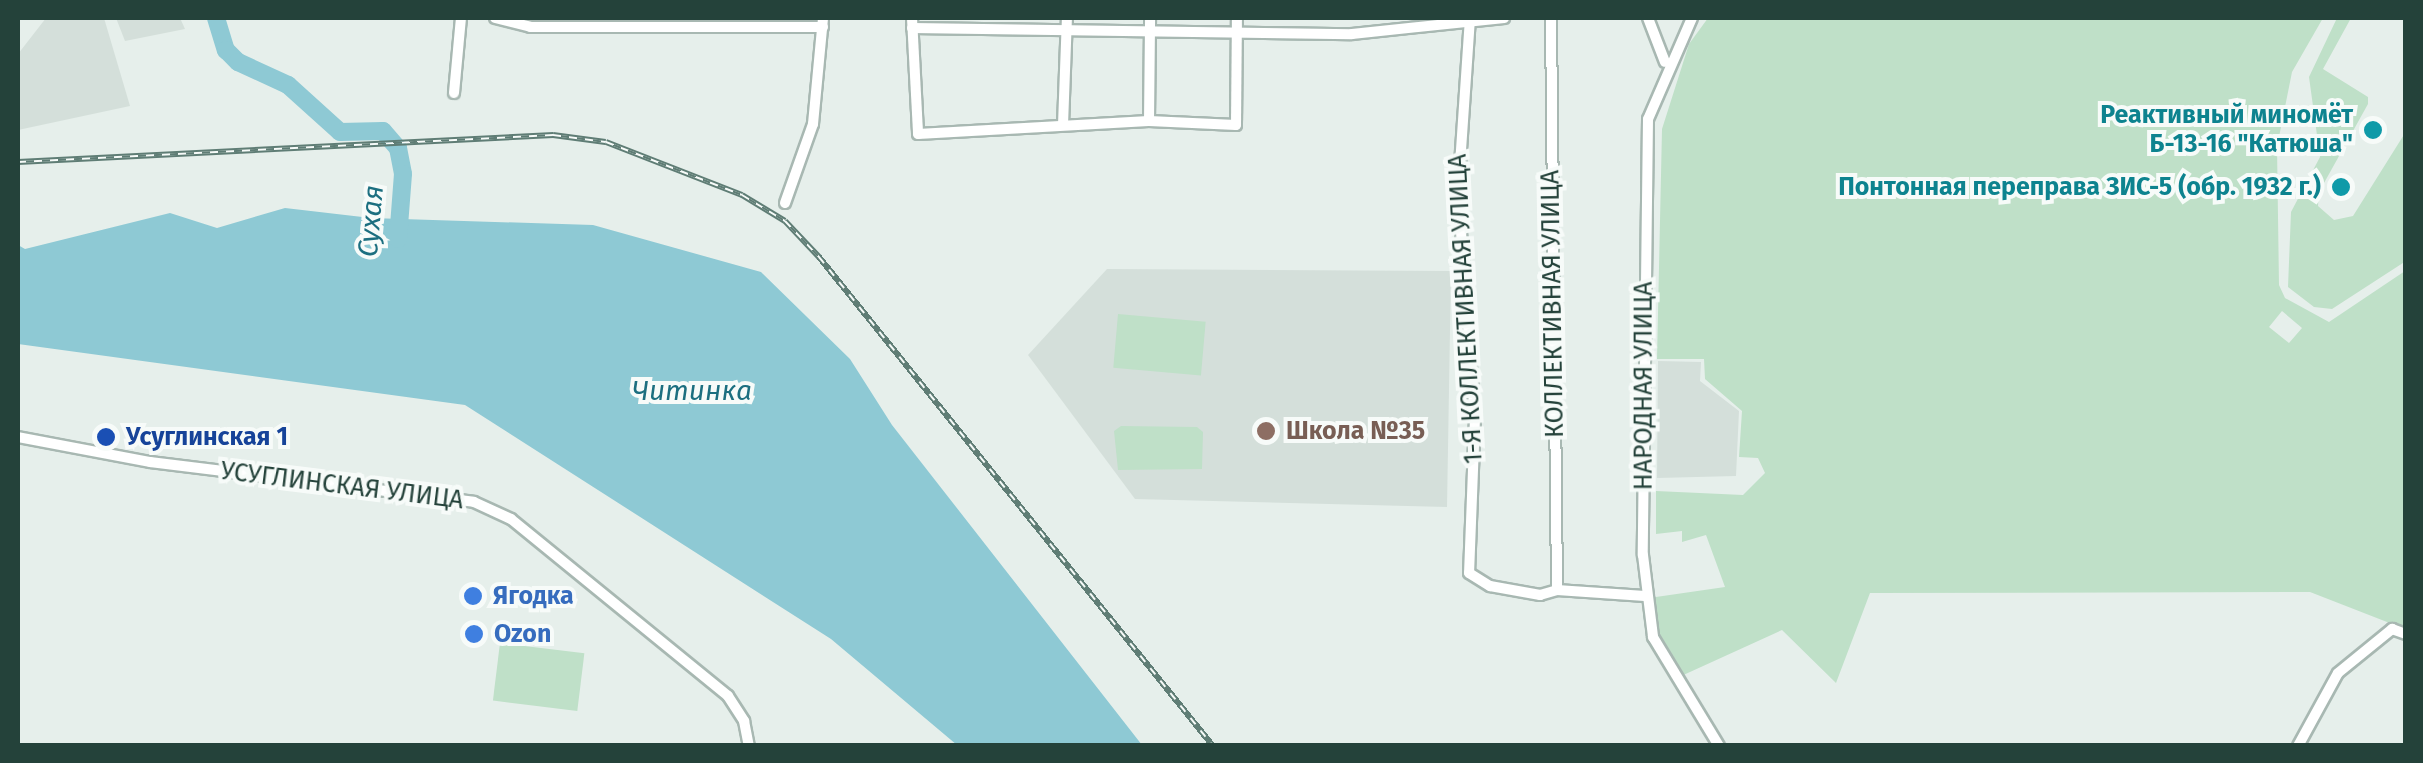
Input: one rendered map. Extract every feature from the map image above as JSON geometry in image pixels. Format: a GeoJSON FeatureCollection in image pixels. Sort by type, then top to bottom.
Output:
{"type":"FeatureCollection","features":[{"type":"Feature","properties":{"kind":"street"},"geometry":{"type":"LineString","coordinates":[[454,92],[460,18]]}},
{"type":"Feature","properties":{"kind":"street"},"geometry":{"type":"LineString","coordinates":[[495,18],[530,27],[823,22],[813,124],[785,203]]}},
{"type":"Feature","properties":{"kind":"street"},"geometry":{"type":"LineString","coordinates":[[1063,125],[1067,18]]}},
{"type":"Feature","properties":{"kind":"street"},"geometry":{"type":"LineString","coordinates":[[1149,121],[1150,18]]}},
{"type":"Feature","properties":{"kind":"street"},"geometry":{"type":"LineString","coordinates":[[1236,23],[1236,124],[1149,121],[918,134],[912,23],[1067,31],[1236,23],[1398,24],[1504,18]]}},
{"type":"Feature","properties":{"kind":"street","name":"КОЛЛЕКТИВНАЯ УЛИЦА"},"geometry":{"type":"LineString","coordinates":[[1551,18],[1557,590]]}},
{"type":"Feature","properties":{"kind":"street"},"geometry":{"type":"LineString","coordinates":[[1648,18],[1666,66]]}},
{"type":"Feature","properties":{"kind":"street","name":"1-Я КОЛЛЕКТИВНАЯ УЛИЦА"},"geometry":{"type":"LineString","coordinates":[[1469,19],[1458,192],[1475,418],[1469,573],[1490,586],[1540,595],[1557,590]]}},
{"type":"Feature","properties":{"kind":"street","name":"НАРОДНАЯ УЛИЦА"},"geometry":{"type":"LineString","coordinates":[[1688,19],[1666,66],[1648,120],[1645,596],[1669,671],[1719,746]]}},
{"type":"Feature","properties":{"kind":"street","name":"УСУГЛИНСКАЯ УЛИЦА"},"geometry":{"type":"LineString","coordinates":[[18,437],[150,462],[474,502],[510,519],[728,696],[744,720],[749,746]]}},
{"type":"Feature","properties":{"kind":"street"},"geometry":{"type":"LineString","coordinates":[[1557,590],[1645,596]]}},
{"type":"Feature","properties":{"kind":"street"},"geometry":{"type":"LineString","coordinates":[[2298,746],[2338,673],[2392,629],[2406,634]]}},
{"type":"Feature","properties":{"kind":"shaded area"},"geometry":{"type":"Polygon","coordinates":[[[46,18],[104,18],[130,106],[18,130],[18,54],[46,18]]]}},
{"type":"Feature","properties":{"kind":"shaded area"},"geometry":{"type":"Polygon","coordinates":[[[116,18],[180,18],[185,29],[125,41],[116,18]]]}},
{"type":"Feature","properties":{"kind":"shaded area","name":"Школа №35"},"geometry":{"type":"Polygon","coordinates":[[[1107,269],[1451,271],[1447,507],[1135,499],[1028,355],[1107,269]]]}},
{"type":"Feature","properties":{"kind":"shaded area"},"geometry":{"type":"Polygon","coordinates":[[[1658,361],[1701,362],[1700,381],[1739,411],[1736,476],[1657,478],[1658,361]]]}},
{"type":"Feature","properties":{"kind":"green space"},"geometry":{"type":"Polygon","coordinates":[[[1708,18],[2323,18],[2292,72],[2277,147],[2279,285],[2285,298],[2329,322],[2405,271],[2405,629],[2310,592],[1870,593],[1836,683],[1782,630],[1679,677],[1656,633],[1649,598],[1725,587],[1706,535],[1682,542],[1682,531],[1656,534],[1656,491],[1743,495],[1765,473],[1758,458],[1739,457],[1742,411],[1705,379],[1704,359],[1657,359],[1662,129],[1689,44],[1708,18]],[[2282,311],[2269,327],[2289,343],[2302,328],[2282,311]]]}},
{"type":"Feature","properties":{"kind":"green space"},"geometry":{"type":"Polygon","coordinates":[[[2337,18],[2351,18],[2323,69],[2368,97],[2368,104],[2319,192],[2318,206],[2334,220],[2353,216],[2405,133],[2406,261],[2332,309],[2314,307],[2288,287],[2291,212],[2320,157],[2309,77],[2337,18]]]}},
{"type":"Feature","properties":{"kind":"green space"},"geometry":{"type":"Polygon","coordinates":[[[1118,314],[1206,322],[1201,375],[1113,368],[1118,314]]]}},
{"type":"Feature","properties":{"kind":"green space"},"geometry":{"type":"Polygon","coordinates":[[[1121,426],[1197,427],[1203,432],[1202,469],[1118,470],[1114,431],[1121,426]]]}},
{"type":"Feature","properties":{"kind":"green space"},"geometry":{"type":"Polygon","coordinates":[[[500,643],[584,653],[577,711],[493,701],[500,643]]]}},
{"type":"Feature","properties":{"kind":"water","name":"Читинка"},"geometry":{"type":"Polygon","coordinates":[[[285,208],[371,218],[593,225],[761,272],[850,359],[892,425],[1142,745],[957,745],[831,639],[465,405],[18,344],[18,245],[25,249],[170,213],[217,228],[285,208]]]}},
{"type":"Feature","properties":{"kind":"waterway","name":"Сухая"},"geometry":{"type":"LineString","coordinates":[[216,18],[226,50],[238,62],[288,85],[340,132],[383,131],[398,148],[403,174],[398,239]]}},
{"type":"Feature","properties":{"kind":"railway"},"geometry":{"type":"LineString","coordinates":[[18,162],[553,135],[606,142],[742,195],[785,221],[819,257],[1213,746]]}},
{"type":"Feature","properties":{"kind":"place","name":"Реактивный миномёт Б-13-16 \"Катюша\""},"geometry":{"type":"Point","coordinates":[2373,130]}},
{"type":"Feature","properties":{"kind":"place","name":"Понтонная переправа ЗИС-5 (обр. 1932 г.)"},"geometry":{"type":"Point","coordinates":[2341,187]}},
{"type":"Feature","properties":{"kind":"place","name":"Школа №35"},"geometry":{"type":"Point","coordinates":[1266,431]}},
{"type":"Feature","properties":{"kind":"place","name":"Усуглинская 1"},"geometry":{"type":"Point","coordinates":[106,437]}},
{"type":"Feature","properties":{"kind":"place","name":"Ягодка"},"geometry":{"type":"Point","coordinates":[473,596]}},
{"type":"Feature","properties":{"kind":"place","name":"Ozon"},"geometry":{"type":"Point","coordinates":[474,634]}}]}
